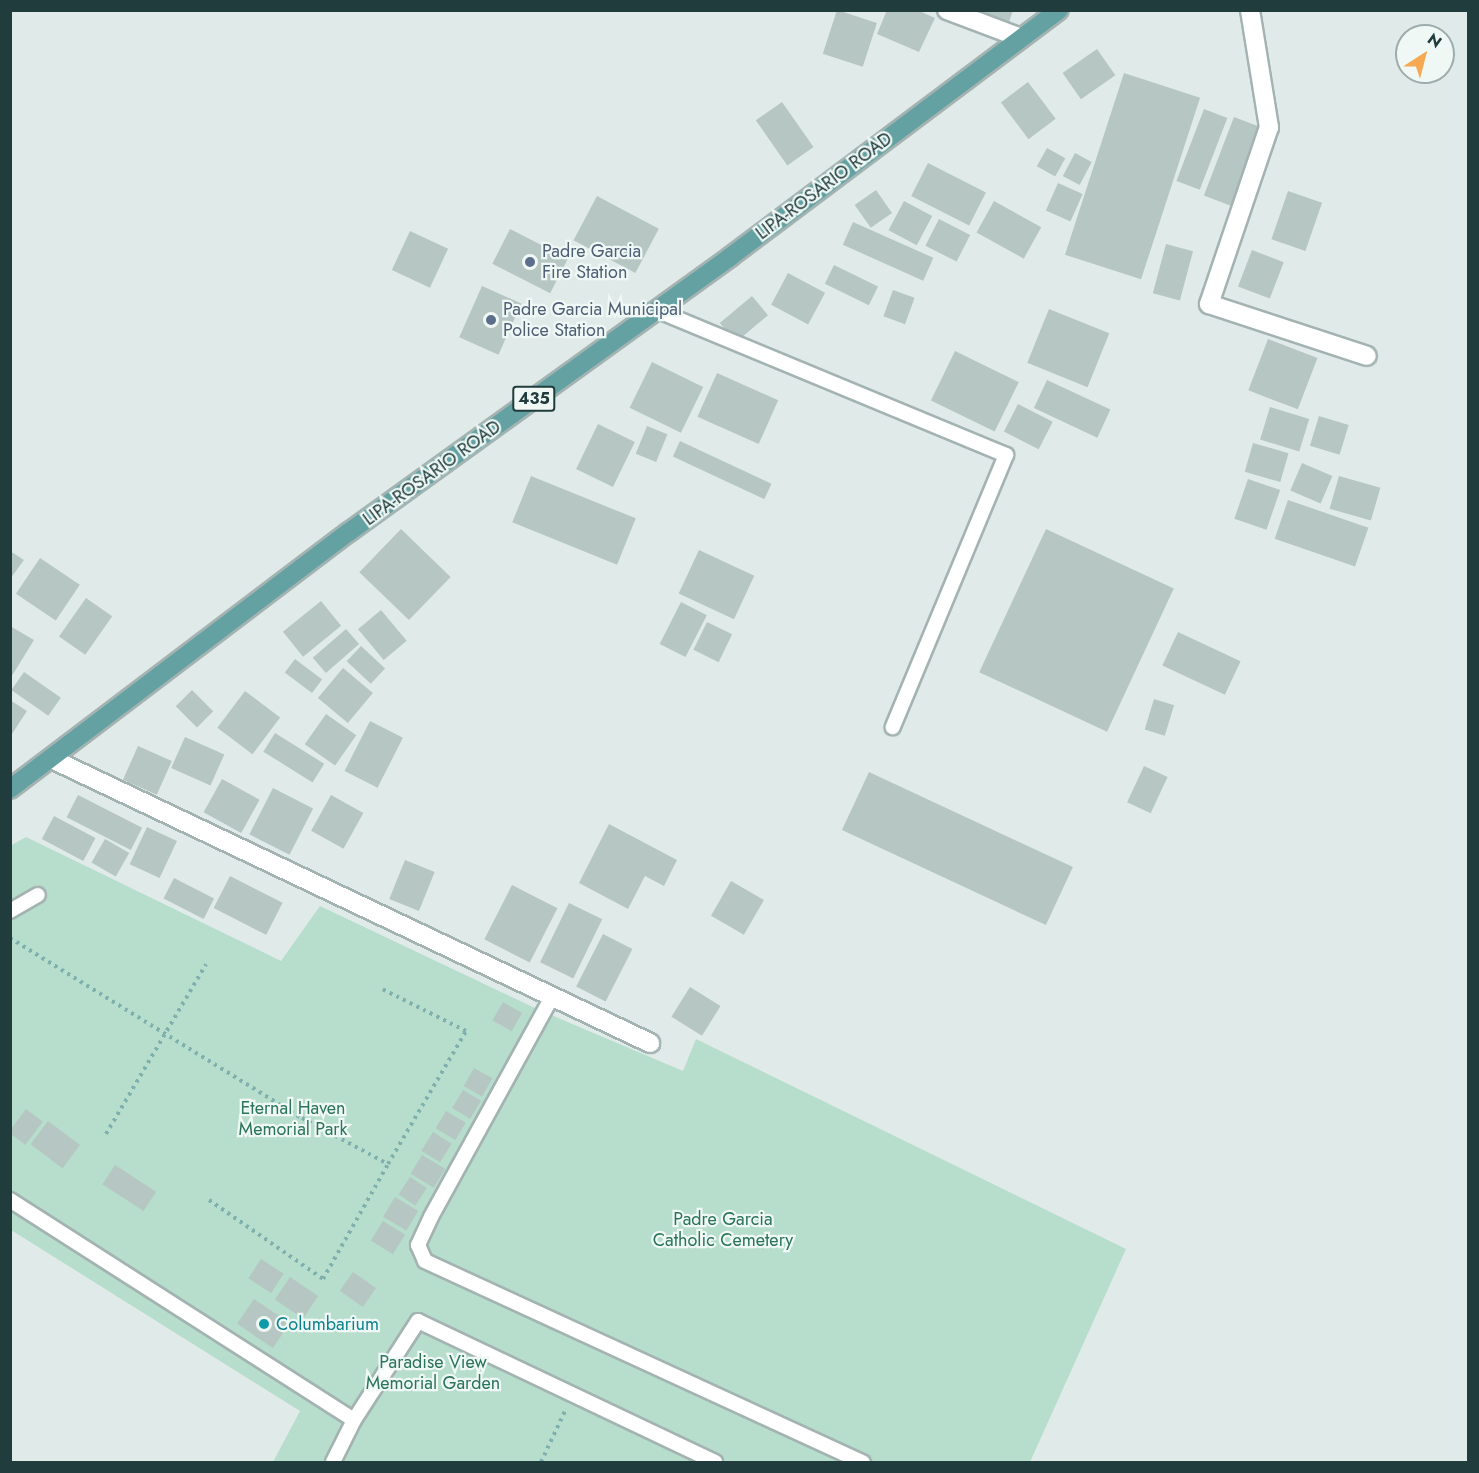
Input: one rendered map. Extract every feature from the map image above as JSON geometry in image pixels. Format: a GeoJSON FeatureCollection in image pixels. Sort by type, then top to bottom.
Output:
{"type":"FeatureCollection","features":[{"type":"Feature","properties":{"kind":"main road","name":"LIPA-ROSARIO ROAD"},"geometry":{"type":"LineString","coordinates":[[10,789],[54,760],[350,532],[656,310],[1059,10]]}},
{"type":"Feature","properties":{"kind":"street"},"geometry":{"type":"LineString","coordinates":[[947,10],[1021,38]]}},
{"type":"Feature","properties":{"kind":"street"},"geometry":{"type":"LineString","coordinates":[[1250,10],[1269,127],[1209,304],[1367,356]]}},
{"type":"Feature","properties":{"kind":"street"},"geometry":{"type":"LineString","coordinates":[[54,760],[650,1043]]}},
{"type":"Feature","properties":{"kind":"lane"},"geometry":{"type":"LineString","coordinates":[[656,310],[1006,455],[894,727]]}},
{"type":"Feature","properties":{"kind":"lane"},"geometry":{"type":"LineString","coordinates":[[10,911],[38,895]]}},
{"type":"Feature","properties":{"kind":"lane"},"geometry":{"type":"LineString","coordinates":[[553,995],[422,1236],[418,1245],[425,1261],[863,1462]]}},
{"type":"Feature","properties":{"kind":"lane"},"geometry":{"type":"LineString","coordinates":[[10,1200],[354,1420]]}},
{"type":"Feature","properties":{"kind":"lane"},"geometry":{"type":"LineString","coordinates":[[333,1462],[354,1420],[418,1321],[715,1462]]}},
{"type":"Feature","properties":{"kind":"path"},"geometry":{"type":"LineString","coordinates":[[10,938],[165,1036],[302,1118],[388,1164]]}},
{"type":"Feature","properties":{"kind":"path"},"geometry":{"type":"LineString","coordinates":[[106,1134],[206,964]]}},
{"type":"Feature","properties":{"kind":"path"},"geometry":{"type":"LineString","coordinates":[[209,1200],[323,1279],[466,1031],[380,988]]}},
{"type":"Feature","properties":{"kind":"path"},"geometry":{"type":"LineString","coordinates":[[541,1462],[572,1394]]}},
{"type":"Feature","properties":{"kind":"green space"},"geometry":{"type":"Polygon","coordinates":[[[26,837],[281,961],[320,906],[537,1009],[683,1071],[696,1039],[1126,1249],[1030,1462],[273,1462],[300,1411],[11,1230],[10,846],[26,837]]]}},
{"type":"Feature","properties":{"kind":"building"},"geometry":{"type":"Polygon","coordinates":[[[837,10],[877,23],[863,67],[823,54],[837,10]]]}},
{"type":"Feature","properties":{"kind":"building"},"geometry":{"type":"Polygon","coordinates":[[[887,10],[917,10],[935,18],[919,52],[877,34],[887,10]]]}},
{"type":"Feature","properties":{"kind":"building"},"geometry":{"type":"Polygon","coordinates":[[[987,10],[1013,10],[1009,22],[986,13],[987,10]]]}},
{"type":"Feature","properties":{"kind":"building"},"geometry":{"type":"Polygon","coordinates":[[[1097,49],[1115,75],[1081,99],[1063,73],[1097,49]]]}},
{"type":"Feature","properties":{"kind":"building"},"geometry":{"type":"Polygon","coordinates":[[[1124,73],[1200,98],[1141,279],[1065,255],[1124,73]]]}},
{"type":"Feature","properties":{"kind":"building"},"geometry":{"type":"Polygon","coordinates":[[[1028,82],[1056,119],[1029,139],[1001,102],[1028,82]]]}},
{"type":"Feature","properties":{"kind":"building"},"geometry":{"type":"Polygon","coordinates":[[[782,102],[814,147],[787,165],[756,120],[782,102]]]}},
{"type":"Feature","properties":{"kind":"building"},"geometry":{"type":"Polygon","coordinates":[[[1204,109],[1227,118],[1200,190],[1176,181],[1204,109]]]}},
{"type":"Feature","properties":{"kind":"building"},"geometry":{"type":"Polygon","coordinates":[[[1234,117],[1265,129],[1235,207],[1204,195],[1234,117]]]}},
{"type":"Feature","properties":{"kind":"building"},"geometry":{"type":"Polygon","coordinates":[[[1047,148],[1065,158],[1055,177],[1037,166],[1047,148]]]}},
{"type":"Feature","properties":{"kind":"building"},"geometry":{"type":"Polygon","coordinates":[[[1075,153],[1092,162],[1080,185],[1063,176],[1075,153]]]}},
{"type":"Feature","properties":{"kind":"building"},"geometry":{"type":"Polygon","coordinates":[[[928,163],[986,193],[969,225],[911,196],[928,163]]]}},
{"type":"Feature","properties":{"kind":"building"},"geometry":{"type":"Polygon","coordinates":[[[1058,183],[1083,194],[1070,221],[1046,210],[1058,183]]]}},
{"type":"Feature","properties":{"kind":"building"},"geometry":{"type":"Polygon","coordinates":[[[876,190],[892,213],[871,228],[855,205],[876,190]]]}},
{"type":"Feature","properties":{"kind":"building"},"geometry":{"type":"Polygon","coordinates":[[[1288,191],[1322,203],[1305,251],[1271,239],[1288,191]]]}},
{"type":"Feature","properties":{"kind":"building"},"geometry":{"type":"Polygon","coordinates":[[[597,196],[659,229],[635,273],[574,240],[597,196]]]}},
{"type":"Feature","properties":{"kind":"building"},"geometry":{"type":"Polygon","coordinates":[[[904,201],[932,216],[917,245],[889,230],[904,201]]]}},
{"type":"Feature","properties":{"kind":"building"},"geometry":{"type":"Polygon","coordinates":[[[994,201],[1041,227],[1024,259],[977,232],[994,201]]]}},
{"type":"Feature","properties":{"kind":"building"},"geometry":{"type":"Polygon","coordinates":[[[939,219],[970,235],[957,262],[925,246],[939,219]]]}},
{"type":"Feature","properties":{"kind":"building"},"geometry":{"type":"Polygon","coordinates":[[[853,222],[933,258],[923,281],[843,245],[853,222]]]}},
{"type":"Feature","properties":{"kind":"building","name":"Padre Garcia Fire Station"},"geometry":{"type":"Polygon","coordinates":[[[510,229],[568,259],[550,293],[492,264],[510,229]]]}},
{"type":"Feature","properties":{"kind":"building"},"geometry":{"type":"Polygon","coordinates":[[[410,231],[448,249],[430,288],[392,270],[410,231]]]}},
{"type":"Feature","properties":{"kind":"building"},"geometry":{"type":"Polygon","coordinates":[[[1166,244],[1193,251],[1180,301],[1153,293],[1166,244]]]}},
{"type":"Feature","properties":{"kind":"building"},"geometry":{"type":"Polygon","coordinates":[[[1252,250],[1284,262],[1270,299],[1238,286],[1252,250]]]}},
{"type":"Feature","properties":{"kind":"building"},"geometry":{"type":"Polygon","coordinates":[[[834,265],[878,286],[869,305],[825,284],[834,265]]]}},
{"type":"Feature","properties":{"kind":"building"},"geometry":{"type":"Polygon","coordinates":[[[788,273],[825,293],[808,325],[771,305],[788,273]]]}},
{"type":"Feature","properties":{"kind":"building","name":"Padre Garcia Municipal Police Station"},"geometry":{"type":"Polygon","coordinates":[[[482,286],[521,303],[499,355],[459,337],[482,286]]]}},
{"type":"Feature","properties":{"kind":"building"},"geometry":{"type":"Polygon","coordinates":[[[893,290],[915,298],[905,324],[883,316],[893,290]]]}},
{"type":"Feature","properties":{"kind":"building"},"geometry":{"type":"Polygon","coordinates":[[[752,296],[768,315],[736,342],[720,323],[752,296]]]}},
{"type":"Feature","properties":{"kind":"building"},"geometry":{"type":"Polygon","coordinates":[[[1049,309],[1109,333],[1088,387],[1027,363],[1049,309]]]}},
{"type":"Feature","properties":{"kind":"building"},"geometry":{"type":"Polygon","coordinates":[[[1268,339],[1317,358],[1298,409],[1248,390],[1268,339]]]}},
{"type":"Feature","properties":{"kind":"building"},"geometry":{"type":"Polygon","coordinates":[[[955,351],[1019,382],[995,432],[931,400],[955,351]]]}},
{"type":"Feature","properties":{"kind":"building"},"geometry":{"type":"Polygon","coordinates":[[[652,362],[703,387],[681,433],[630,408],[652,362]]]}},
{"type":"Feature","properties":{"kind":"building"},"geometry":{"type":"Polygon","coordinates":[[[717,373],[778,400],[759,444],[697,417],[717,373]]]}},
{"type":"Feature","properties":{"kind":"building"},"geometry":{"type":"Polygon","coordinates":[[[1047,380],[1110,410],[1097,438],[1034,408],[1047,380]]]}},
{"type":"Feature","properties":{"kind":"building"},"geometry":{"type":"Polygon","coordinates":[[[1018,404],[1053,422],[1039,449],[1004,432],[1018,404]]]}},
{"type":"Feature","properties":{"kind":"building"},"geometry":{"type":"Polygon","coordinates":[[[1270,407],[1309,419],[1299,452],[1260,440],[1270,407]]]}},
{"type":"Feature","properties":{"kind":"building"},"geometry":{"type":"Polygon","coordinates":[[[1319,416],[1349,425],[1340,455],[1310,446],[1319,416]]]}},
{"type":"Feature","properties":{"kind":"building"},"geometry":{"type":"Polygon","coordinates":[[[598,424],[635,442],[613,487],[576,469],[598,424]]]}},
{"type":"Feature","properties":{"kind":"building"},"geometry":{"type":"Polygon","coordinates":[[[647,426],[667,434],[656,462],[636,454],[647,426]]]}},
{"type":"Feature","properties":{"kind":"building"},"geometry":{"type":"Polygon","coordinates":[[[680,441],[772,484],[764,499],[673,456],[680,441]]]}},
{"type":"Feature","properties":{"kind":"building"},"geometry":{"type":"Polygon","coordinates":[[[1253,443],[1289,453],[1280,482],[1245,472],[1253,443]]]}},
{"type":"Feature","properties":{"kind":"building"},"geometry":{"type":"Polygon","coordinates":[[[1302,463],[1332,476],[1321,504],[1290,491],[1302,463]]]}},
{"type":"Feature","properties":{"kind":"building"},"geometry":{"type":"Polygon","coordinates":[[[531,476],[636,518],[617,565],[512,522],[531,476]]]}},
{"type":"Feature","properties":{"kind":"building"},"geometry":{"type":"Polygon","coordinates":[[[1339,476],[1380,488],[1371,521],[1330,509],[1339,476]]]}},
{"type":"Feature","properties":{"kind":"building"},"geometry":{"type":"Polygon","coordinates":[[[1248,479],[1280,490],[1266,530],[1234,519],[1248,479]]]}},
{"type":"Feature","properties":{"kind":"building"},"geometry":{"type":"Polygon","coordinates":[[[1288,500],[1368,528],[1355,566],[1275,539],[1288,500]]]}},
{"type":"Feature","properties":{"kind":"building"},"geometry":{"type":"Polygon","coordinates":[[[401,529],[451,577],[409,620],[359,572],[401,529]]]}},
{"type":"Feature","properties":{"kind":"building"},"geometry":{"type":"Polygon","coordinates":[[[1046,529],[1174,589],[1107,732],[979,672],[1046,529]]]}},
{"type":"Feature","properties":{"kind":"building"},"geometry":{"type":"Polygon","coordinates":[[[699,550],[754,576],[734,619],[679,594],[699,550]]]}},
{"type":"Feature","properties":{"kind":"building"},"geometry":{"type":"Polygon","coordinates":[[[10,551],[24,560],[10,579],[10,551]]]}},
{"type":"Feature","properties":{"kind":"building"},"geometry":{"type":"Polygon","coordinates":[[[40,558],[80,585],[56,620],[16,594],[40,558]]]}},
{"type":"Feature","properties":{"kind":"building"},"geometry":{"type":"Polygon","coordinates":[[[86,598],[112,616],[85,655],[59,637],[86,598]]]}},
{"type":"Feature","properties":{"kind":"building"},"geometry":{"type":"Polygon","coordinates":[[[321,601],[341,626],[303,657],[283,632],[321,601]]]}},
{"type":"Feature","properties":{"kind":"building"},"geometry":{"type":"Polygon","coordinates":[[[681,602],[707,615],[686,657],[660,644],[681,602]]]}},
{"type":"Feature","properties":{"kind":"building"},"geometry":{"type":"Polygon","coordinates":[[[381,610],[407,641],[384,660],[358,629],[381,610]]]}},
{"type":"Feature","properties":{"kind":"building"},"geometry":{"type":"Polygon","coordinates":[[[707,622],[732,634],[719,662],[693,650],[707,622]]]}},
{"type":"Feature","properties":{"kind":"building"},"geometry":{"type":"Polygon","coordinates":[[[10,626],[34,640],[10,679],[10,626]]]}},
{"type":"Feature","properties":{"kind":"building"},"geometry":{"type":"Polygon","coordinates":[[[346,629],[359,644],[326,673],[313,658],[346,629]]]}},
{"type":"Feature","properties":{"kind":"building"},"geometry":{"type":"Polygon","coordinates":[[[1178,632],[1241,661],[1225,695],[1162,666],[1178,632]]]}},
{"type":"Feature","properties":{"kind":"building"},"geometry":{"type":"Polygon","coordinates":[[[361,646],[385,669],[371,684],[347,661],[361,646]]]}},
{"type":"Feature","properties":{"kind":"building"},"geometry":{"type":"Polygon","coordinates":[[[295,659],[322,679],[312,693],[285,673],[295,659]]]}},
{"type":"Feature","properties":{"kind":"building"},"geometry":{"type":"Polygon","coordinates":[[[343,668],[373,693],[348,723],[318,698],[343,668]]]}},
{"type":"Feature","properties":{"kind":"building"},"geometry":{"type":"Polygon","coordinates":[[[24,672],[61,698],[48,716],[11,690],[24,672]]]}},
{"type":"Feature","properties":{"kind":"building"},"geometry":{"type":"Polygon","coordinates":[[[192,690],[213,711],[197,727],[176,706],[192,690]]]}},
{"type":"Feature","properties":{"kind":"building"},"geometry":{"type":"Polygon","coordinates":[[[245,691],[280,717],[252,754],[217,728],[245,691]]]}},
{"type":"Feature","properties":{"kind":"building"},"geometry":{"type":"Polygon","coordinates":[[[1154,699],[1174,705],[1165,736],[1145,730],[1154,699]]]}},
{"type":"Feature","properties":{"kind":"building"},"geometry":{"type":"Polygon","coordinates":[[[10,700],[27,711],[10,737],[10,700]]]}},
{"type":"Feature","properties":{"kind":"building"},"geometry":{"type":"Polygon","coordinates":[[[326,714],[356,735],[335,766],[305,744],[326,714]]]}},
{"type":"Feature","properties":{"kind":"building"},"geometry":{"type":"Polygon","coordinates":[[[370,721],[403,738],[378,788],[345,771],[370,721]]]}},
{"type":"Feature","properties":{"kind":"building"},"geometry":{"type":"Polygon","coordinates":[[[275,733],[324,764],[313,782],[263,752],[275,733]]]}},
{"type":"Feature","properties":{"kind":"building"},"geometry":{"type":"Polygon","coordinates":[[[185,737],[224,754],[210,786],[171,768],[185,737]]]}},
{"type":"Feature","properties":{"kind":"building"},"geometry":{"type":"Polygon","coordinates":[[[138,746],[172,761],[157,795],[123,780],[138,746]]]}},
{"type":"Feature","properties":{"kind":"building"},"geometry":{"type":"Polygon","coordinates":[[[1144,766],[1168,777],[1151,813],[1127,802],[1144,766]]]}},
{"type":"Feature","properties":{"kind":"building"},"geometry":{"type":"Polygon","coordinates":[[[869,772],[1073,867],[1046,925],[842,830],[869,772]]]}},
{"type":"Feature","properties":{"kind":"building"},"geometry":{"type":"Polygon","coordinates":[[[222,779],[260,800],[241,833],[204,812],[222,779]]]}},
{"type":"Feature","properties":{"kind":"building"},"geometry":{"type":"Polygon","coordinates":[[[273,788],[313,808],[289,855],[249,834],[273,788]]]}},
{"type":"Feature","properties":{"kind":"building"},"geometry":{"type":"Polygon","coordinates":[[[78,795],[142,828],[131,850],[67,817],[78,795]]]}},
{"type":"Feature","properties":{"kind":"building"},"geometry":{"type":"Polygon","coordinates":[[[331,795],[363,813],[343,849],[311,831],[331,795]]]}},
{"type":"Feature","properties":{"kind":"building"},"geometry":{"type":"Polygon","coordinates":[[[54,816],[95,838],[83,861],[42,839],[54,816]]]}},
{"type":"Feature","properties":{"kind":"building"},"geometry":{"type":"Polygon","coordinates":[[[609,824],[677,860],[664,886],[645,876],[628,909],[579,883],[609,824]]]}},
{"type":"Feature","properties":{"kind":"building"},"geometry":{"type":"Polygon","coordinates":[[[147,827],[177,841],[160,878],[130,864],[147,827]]]}},
{"type":"Feature","properties":{"kind":"building"},"geometry":{"type":"Polygon","coordinates":[[[105,839],[129,853],[116,876],[92,862],[105,839]]]}},
{"type":"Feature","properties":{"kind":"building"},"geometry":{"type":"Polygon","coordinates":[[[405,860],[435,872],[419,911],[389,899],[405,860]]]}},
{"type":"Feature","properties":{"kind":"building"},"geometry":{"type":"Polygon","coordinates":[[[230,876],[283,903],[266,935],[214,908],[230,876]]]}},
{"type":"Feature","properties":{"kind":"building"},"geometry":{"type":"Polygon","coordinates":[[[174,878],[214,898],[204,919],[164,898],[174,878]]]}},
{"type":"Feature","properties":{"kind":"building"},"geometry":{"type":"Polygon","coordinates":[[[731,881],[764,900],[744,935],[711,916],[731,881]]]}},
{"type":"Feature","properties":{"kind":"building"},"geometry":{"type":"Polygon","coordinates":[[[512,885],[557,908],[530,963],[484,939],[512,885]]]}},
{"type":"Feature","properties":{"kind":"building"},"geometry":{"type":"Polygon","coordinates":[[[569,903],[602,919],[573,979],[540,962],[569,903]]]}},
{"type":"Feature","properties":{"kind":"building"},"geometry":{"type":"Polygon","coordinates":[[[603,934],[632,949],[606,1002],[576,987],[603,934]]]}},
{"type":"Feature","properties":{"kind":"building"},"geometry":{"type":"Polygon","coordinates":[[[690,987],[721,1006],[702,1036],[671,1017],[690,987]]]}},
{"type":"Feature","properties":{"kind":"building"},"geometry":{"type":"Polygon","coordinates":[[[503,1002],[522,1013],[512,1031],[492,1020],[503,1002]]]}},
{"type":"Feature","properties":{"kind":"building"},"geometry":{"type":"Polygon","coordinates":[[[474,1068],[492,1078],[482,1097],[464,1086],[474,1068]]]}},
{"type":"Feature","properties":{"kind":"building"},"geometry":{"type":"Polygon","coordinates":[[[463,1090],[481,1101],[470,1119],[452,1108],[463,1090]]]}},
{"type":"Feature","properties":{"kind":"building"},"geometry":{"type":"Polygon","coordinates":[[[26,1109],[43,1122],[25,1145],[10,1133],[10,1130],[26,1109]]]}},
{"type":"Feature","properties":{"kind":"building"},"geometry":{"type":"Polygon","coordinates":[[[446,1111],[466,1123],[455,1140],[436,1128],[446,1111]]]}},
{"type":"Feature","properties":{"kind":"building"},"geometry":{"type":"Polygon","coordinates":[[[48,1121],[80,1145],[62,1168],[31,1144],[48,1121]]]}},
{"type":"Feature","properties":{"kind":"building"},"geometry":{"type":"Polygon","coordinates":[[[433,1132],[452,1144],[440,1162],[421,1151],[433,1132]]]}},
{"type":"Feature","properties":{"kind":"building"},"geometry":{"type":"Polygon","coordinates":[[[422,1155],[445,1169],[434,1188],[411,1174],[422,1155]]]}},
{"type":"Feature","properties":{"kind":"building"},"geometry":{"type":"Polygon","coordinates":[[[115,1165],[156,1192],[144,1211],[102,1184],[115,1165]]]}},
{"type":"Feature","properties":{"kind":"building"},"geometry":{"type":"Polygon","coordinates":[[[410,1177],[427,1188],[415,1206],[399,1195],[410,1177]]]}},
{"type":"Feature","properties":{"kind":"building"},"geometry":{"type":"Polygon","coordinates":[[[395,1197],[418,1211],[406,1231],[383,1217],[395,1197]]]}},
{"type":"Feature","properties":{"kind":"building"},"geometry":{"type":"Polygon","coordinates":[[[383,1221],[405,1235],[393,1254],[371,1241],[383,1221]]]}},
{"type":"Feature","properties":{"kind":"building"},"geometry":{"type":"Polygon","coordinates":[[[261,1259],[284,1274],[271,1293],[248,1278],[261,1259]]]}},
{"type":"Feature","properties":{"kind":"building"},"geometry":{"type":"Polygon","coordinates":[[[353,1272],[376,1288],[363,1307],[340,1291],[353,1272]]]}},
{"type":"Feature","properties":{"kind":"building"},"geometry":{"type":"Polygon","coordinates":[[[290,1277],[318,1296],[303,1318],[275,1299],[290,1277]]]}},
{"type":"Feature","properties":{"kind":"building","name":"Columbarium"},"geometry":{"type":"Polygon","coordinates":[[[254,1299],[290,1323],[273,1348],[237,1324],[254,1299]]]}},
{"type":"Feature","properties":{"kind":"place","name":"Padre Garcia Fire Station"},"geometry":{"type":"Point","coordinates":[530,262]}},
{"type":"Feature","properties":{"kind":"place","name":"Padre Garcia Municipal Police Station"},"geometry":{"type":"Point","coordinates":[491,320]}},
{"type":"Feature","properties":{"kind":"place","name":"Columbarium"},"geometry":{"type":"Point","coordinates":[264,1324]}},
{"type":"Feature","properties":{"kind":"park label","name":"Eternal Haven Memorial Park"},"geometry":{"type":"Point","coordinates":[293,1119]}},
{"type":"Feature","properties":{"kind":"park label","name":"Padre Garcia Catholic Cemetery"},"geometry":{"type":"Point","coordinates":[723,1230]}},
{"type":"Feature","properties":{"kind":"park label","name":"Paradise View Memorial Garden"},"geometry":{"type":"Point","coordinates":[433,1373]}}]}
